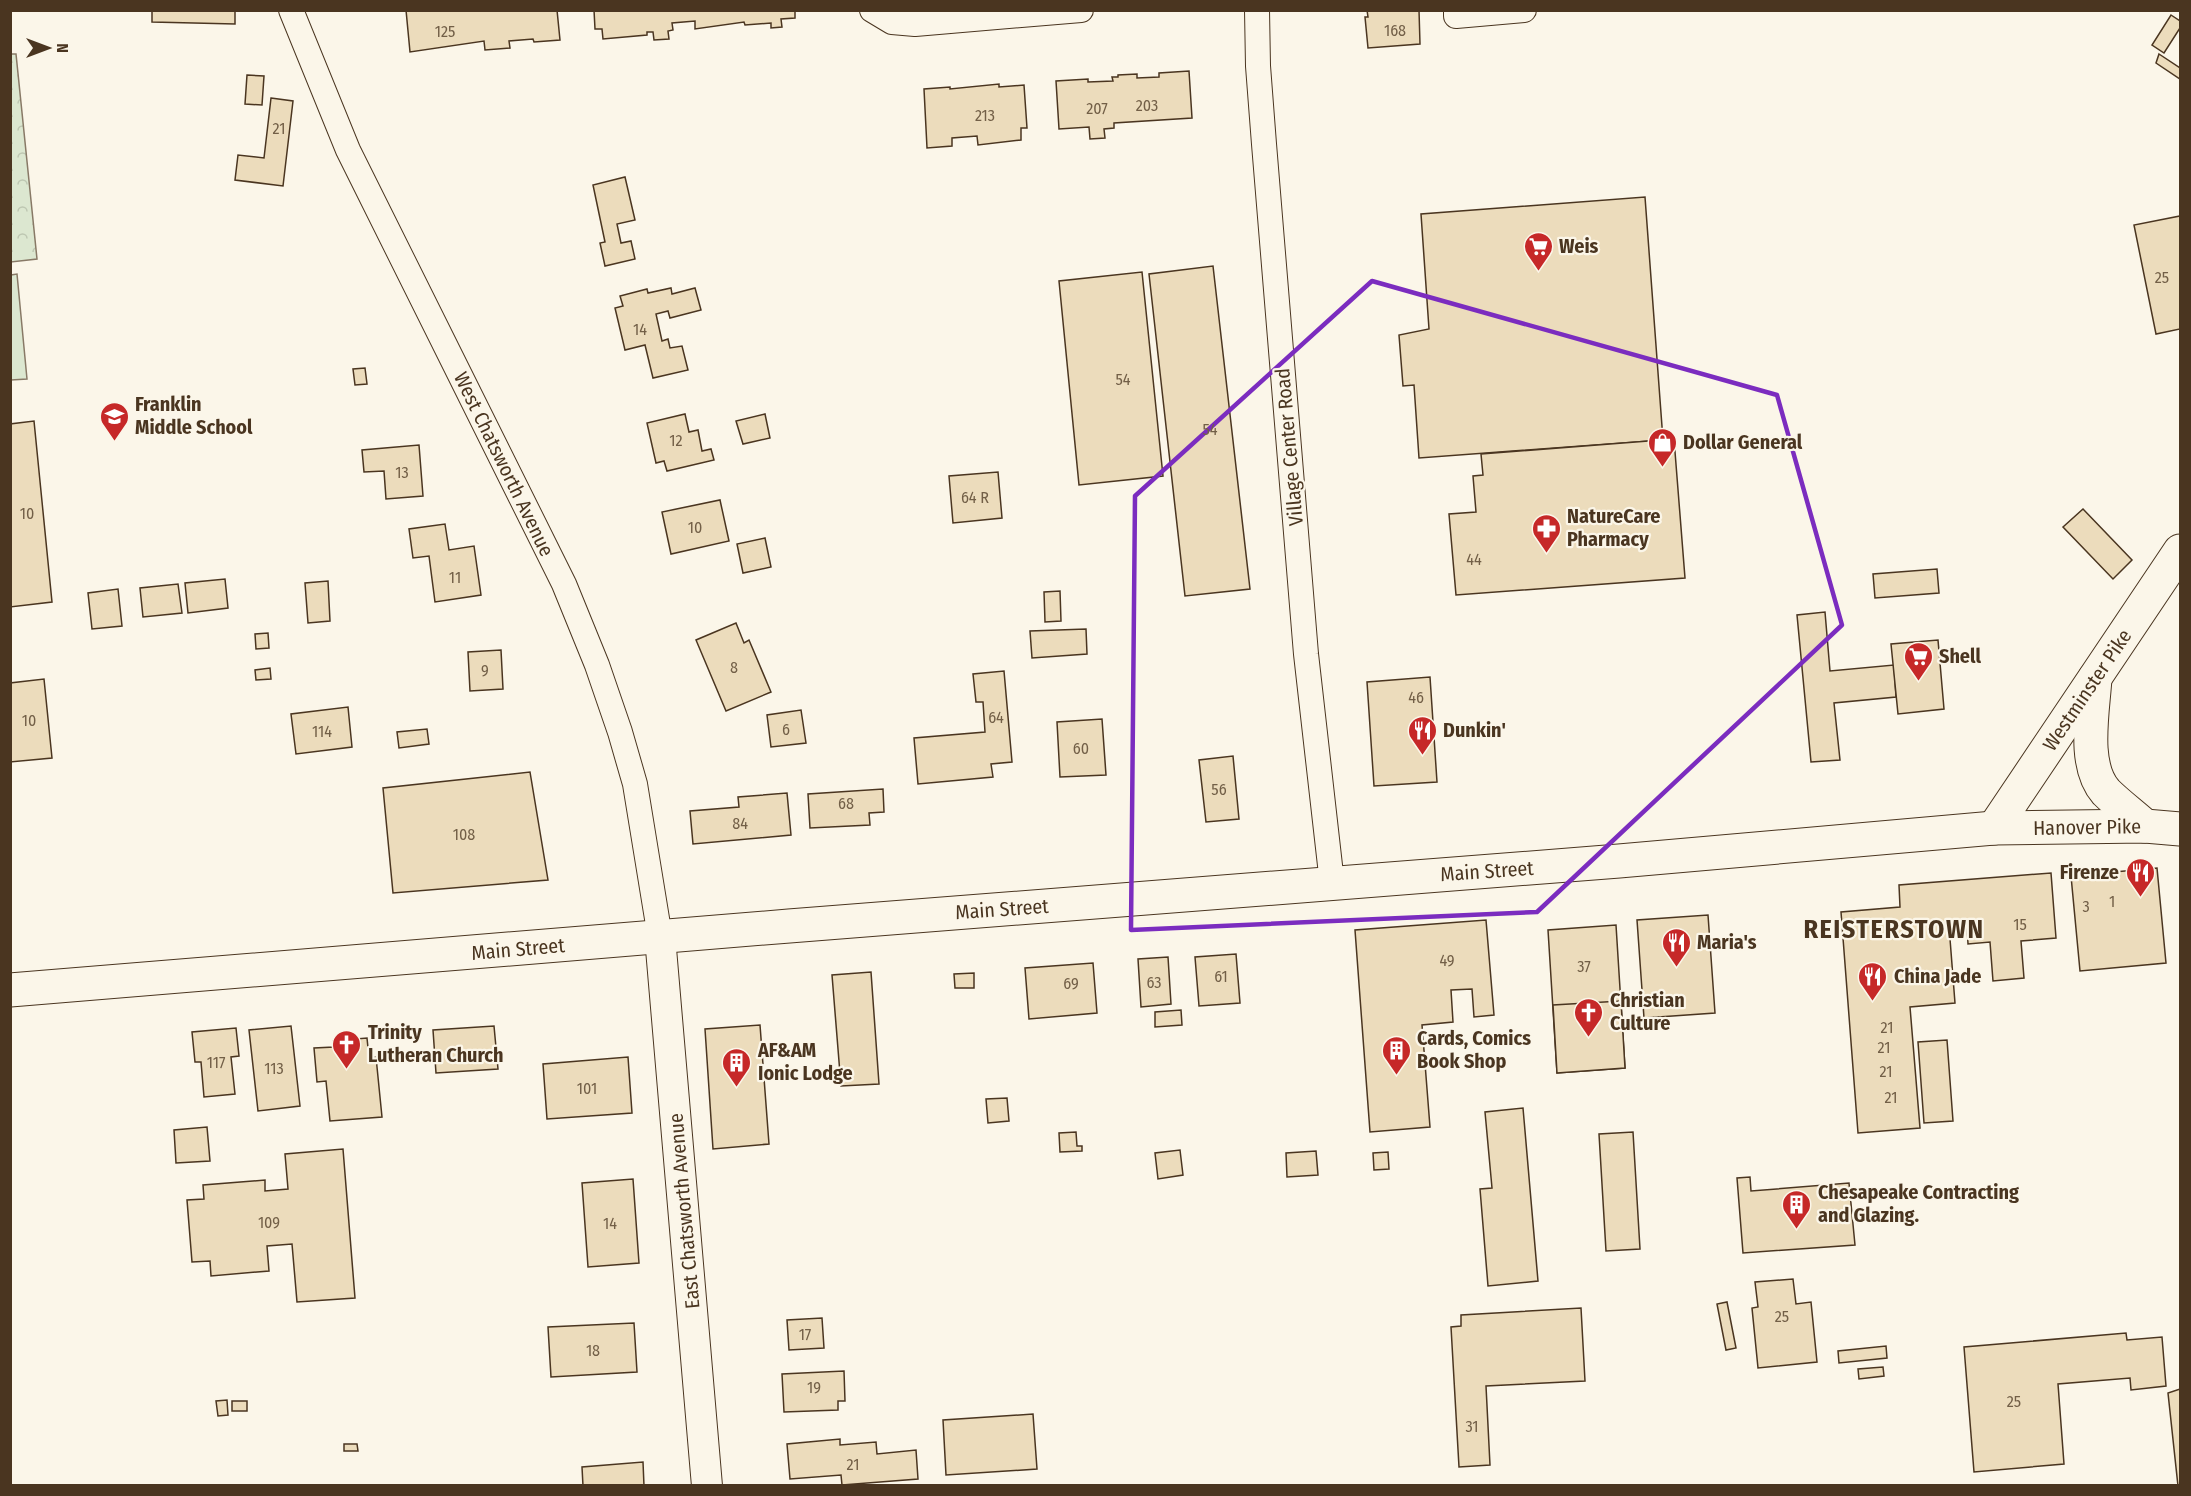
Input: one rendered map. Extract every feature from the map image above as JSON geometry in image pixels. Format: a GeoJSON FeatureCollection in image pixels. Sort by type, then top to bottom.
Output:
{"type":"FeatureCollection","features":[{"type":"Feature","properties":{"kind":"main road","name":"Westminster Pike"},"geometry":{"type":"LineString","coordinates":[[1994,828],[2181,551]]}},
{"type":"Feature","properties":{"kind":"main road"},"geometry":{"type":"LineString","coordinates":[[2095,678],[2092,765],[2106,792],[2145,826]]}},
{"type":"Feature","properties":{"kind":"main road","name":"Hanover Pike"},"geometry":{"type":"LineString","coordinates":[[1994,828],[2145,826],[2181,829]]}},
{"type":"Feature","properties":{"kind":"main road","name":"Main Street"},"geometry":{"type":"LineString","coordinates":[[10,990],[1994,828]]}},
{"type":"Feature","properties":{"kind":"street","name":"West Chatsworth Avenue"},"geometry":{"type":"LineString","coordinates":[[291,10],[348,150],[564,584],[597,665],[635,784],[660,937]]}},
{"type":"Feature","properties":{"kind":"street"},"geometry":{"type":"LineString","coordinates":[[872,10],[892,22],[915,24],[1081,10]]}},
{"type":"Feature","properties":{"kind":"street","name":"Village Center Road"},"geometry":{"type":"LineString","coordinates":[[1257,10],[1258,66],[1306,654],[1332,883]]}},
{"type":"Feature","properties":{"kind":"street"},"geometry":{"type":"LineString","coordinates":[[1456,10],[1456,16],[1524,10]]}},
{"type":"Feature","properties":{"kind":"street","name":"East Chatsworth Avenue"},"geometry":{"type":"LineString","coordinates":[[660,937],[707,1485]]}},
{"type":"Feature","properties":{"kind":"highlighted area"},"geometry":{"type":"Polygon","coordinates":[[[1372,281],[1777,395],[1842,625],[1537,912],[1131,930],[1135,496],[1372,281]]]}},
{"type":"Feature","properties":{"kind":"green space"},"geometry":{"type":"Polygon","coordinates":[[[11,54],[16,54],[37,259],[11,262],[11,54]]]}},
{"type":"Feature","properties":{"kind":"green space"},"geometry":{"type":"Polygon","coordinates":[[[17,274],[27,379],[11,380],[11,275],[17,274]]]}},
{"type":"Feature","properties":{"kind":"building"},"geometry":{"type":"Polygon","coordinates":[[[152,10],[235,10],[235,24],[152,22],[152,10]]]}},
{"type":"Feature","properties":{"kind":"building"},"geometry":{"type":"Polygon","coordinates":[[[406,10],[557,10],[560,40],[509,41],[510,48],[485,50],[484,41],[410,52],[406,10]]]}},
{"type":"Feature","properties":{"kind":"building"},"geometry":{"type":"Polygon","coordinates":[[[594,10],[795,10],[795,18],[781,19],[782,27],[771,28],[771,23],[745,25],[744,22],[695,29],[695,21],[672,23],[673,30],[668,31],[669,39],[654,40],[653,32],[647,32],[647,35],[603,39],[602,29],[595,29],[594,10]]]}},
{"type":"Feature","properties":{"kind":"building"},"geometry":{"type":"Polygon","coordinates":[[[1367,10],[1419,10],[1420,44],[1368,48],[1365,17],[1368,17],[1367,10]]]}},
{"type":"Feature","properties":{"kind":"building"},"geometry":{"type":"Polygon","coordinates":[[[2171,15],[2180,21],[2180,28],[2164,53],[2152,45],[2171,15]]]}},
{"type":"Feature","properties":{"kind":"building"},"geometry":{"type":"Polygon","coordinates":[[[2159,54],[2180,68],[2180,79],[2156,63],[2159,54]]]}},
{"type":"Feature","properties":{"kind":"building"},"geometry":{"type":"Polygon","coordinates":[[[1189,71],[1192,118],[1114,123],[1114,128],[1104,129],[1105,138],[1090,139],[1089,127],[1059,129],[1056,81],[1088,79],[1088,82],[1113,81],[1112,77],[1118,77],[1118,75],[1137,74],[1137,78],[1159,77],[1159,73],[1189,71]]]}},
{"type":"Feature","properties":{"kind":"building"},"geometry":{"type":"Polygon","coordinates":[[[247,75],[264,76],[262,105],[245,104],[247,75]]]}},
{"type":"Feature","properties":{"kind":"building"},"geometry":{"type":"Polygon","coordinates":[[[999,84],[999,87],[1024,85],[1027,128],[1021,128],[1021,140],[978,145],[977,136],[952,138],[952,146],[927,148],[924,89],[999,84]]]}},
{"type":"Feature","properties":{"kind":"building"},"geometry":{"type":"Polygon","coordinates":[[[271,98],[293,101],[283,186],[235,180],[238,155],[264,158],[271,98]]]}},
{"type":"Feature","properties":{"kind":"building"},"geometry":{"type":"Polygon","coordinates":[[[625,177],[635,220],[617,224],[621,243],[631,241],[635,259],[605,266],[600,243],[605,242],[593,185],[625,177]]]}},
{"type":"Feature","properties":{"kind":"building","name":"Weis"},"geometry":{"type":"Polygon","coordinates":[[[1645,197],[1663,440],[1419,458],[1414,385],[1403,386],[1399,335],[1429,329],[1421,214],[1645,197]]]}},
{"type":"Feature","properties":{"kind":"building"},"geometry":{"type":"Polygon","coordinates":[[[2180,216],[2180,329],[2156,334],[2134,225],[2180,216]]]}},
{"type":"Feature","properties":{"kind":"building"},"geometry":{"type":"Polygon","coordinates":[[[1213,266],[1250,589],[1185,596],[1149,274],[1213,266]]]}},
{"type":"Feature","properties":{"kind":"building"},"geometry":{"type":"Polygon","coordinates":[[[1142,272],[1163,476],[1079,485],[1059,281],[1142,272]]]}},
{"type":"Feature","properties":{"kind":"building"},"geometry":{"type":"Polygon","coordinates":[[[671,288],[672,294],[695,288],[701,310],[670,318],[668,311],[656,314],[662,341],[668,339],[670,348],[682,346],[688,370],[653,378],[645,345],[625,350],[615,308],[623,306],[620,296],[647,289],[648,293],[671,288]]]}},
{"type":"Feature","properties":{"kind":"building"},"geometry":{"type":"Polygon","coordinates":[[[365,368],[367,384],[355,385],[353,369],[365,368]]]}},
{"type":"Feature","properties":{"kind":"building"},"geometry":{"type":"Polygon","coordinates":[[[685,414],[689,432],[698,430],[702,451],[711,449],[714,460],[667,471],[664,461],[656,463],[647,423],[685,414]]]}},
{"type":"Feature","properties":{"kind":"building"},"geometry":{"type":"Polygon","coordinates":[[[765,414],[770,438],[743,444],[736,421],[765,414]]]}},
{"type":"Feature","properties":{"kind":"building"},"geometry":{"type":"Polygon","coordinates":[[[34,421],[52,602],[10,607],[10,424],[34,421]]]}},
{"type":"Feature","properties":{"kind":"building"},"geometry":{"type":"Polygon","coordinates":[[[1674,439],[1685,578],[1456,595],[1449,514],[1476,512],[1473,476],[1483,475],[1481,454],[1674,439]]]}},
{"type":"Feature","properties":{"kind":"building"},"geometry":{"type":"Polygon","coordinates":[[[419,445],[423,496],[386,499],[384,471],[364,472],[362,450],[419,445]]]}},
{"type":"Feature","properties":{"kind":"building"},"geometry":{"type":"Polygon","coordinates":[[[998,472],[1002,518],[953,523],[949,476],[998,472]]]}},
{"type":"Feature","properties":{"kind":"building"},"geometry":{"type":"Polygon","coordinates":[[[720,500],[729,541],[671,554],[662,512],[720,500]]]}},
{"type":"Feature","properties":{"kind":"building"},"geometry":{"type":"Polygon","coordinates":[[[2083,509],[2132,560],[2113,579],[2063,527],[2083,509]]]}},
{"type":"Feature","properties":{"kind":"building"},"geometry":{"type":"Polygon","coordinates":[[[445,524],[449,550],[474,546],[481,595],[435,602],[429,556],[413,558],[409,529],[445,524]]]}},
{"type":"Feature","properties":{"kind":"building"},"geometry":{"type":"Polygon","coordinates":[[[765,538],[771,567],[743,573],[737,544],[765,538]]]}},
{"type":"Feature","properties":{"kind":"building"},"geometry":{"type":"Polygon","coordinates":[[[1937,569],[1939,593],[1875,598],[1873,574],[1937,569]]]}},
{"type":"Feature","properties":{"kind":"building"},"geometry":{"type":"Polygon","coordinates":[[[225,579],[228,608],[188,613],[185,583],[225,579]]]}},
{"type":"Feature","properties":{"kind":"building"},"geometry":{"type":"Polygon","coordinates":[[[328,581],[330,621],[308,623],[305,583],[328,581]]]}},
{"type":"Feature","properties":{"kind":"building"},"geometry":{"type":"Polygon","coordinates":[[[178,584],[182,613],[143,617],[140,588],[178,584]]]}},
{"type":"Feature","properties":{"kind":"building"},"geometry":{"type":"Polygon","coordinates":[[[118,589],[122,626],[92,629],[88,593],[118,589]]]}},
{"type":"Feature","properties":{"kind":"building"},"geometry":{"type":"Polygon","coordinates":[[[1060,591],[1061,621],[1045,622],[1044,592],[1060,591]]]}},
{"type":"Feature","properties":{"kind":"building","name":"Shell"},"geometry":{"type":"Polygon","coordinates":[[[1825,612],[1830,671],[1894,665],[1896,697],[1834,703],[1840,760],[1811,762],[1797,615],[1825,612]]]}},
{"type":"Feature","properties":{"kind":"building"},"geometry":{"type":"Polygon","coordinates":[[[736,623],[744,643],[749,640],[771,692],[726,711],[696,640],[736,623]]]}},
{"type":"Feature","properties":{"kind":"building"},"geometry":{"type":"Polygon","coordinates":[[[1086,629],[1087,654],[1032,658],[1030,631],[1086,629]]]}},
{"type":"Feature","properties":{"kind":"building"},"geometry":{"type":"Polygon","coordinates":[[[268,633],[269,648],[256,649],[255,634],[268,633]]]}},
{"type":"Feature","properties":{"kind":"building","name":"Shell"},"geometry":{"type":"Polygon","coordinates":[[[1938,640],[1944,709],[1898,714],[1891,644],[1938,640]]]}},
{"type":"Feature","properties":{"kind":"building"},"geometry":{"type":"Polygon","coordinates":[[[501,650],[503,689],[470,691],[468,652],[501,650]]]}},
{"type":"Feature","properties":{"kind":"building"},"geometry":{"type":"Polygon","coordinates":[[[270,668],[271,679],[256,680],[255,670],[270,668]]]}},
{"type":"Feature","properties":{"kind":"building"},"geometry":{"type":"Polygon","coordinates":[[[1004,671],[1012,762],[991,764],[993,777],[918,784],[914,738],[985,732],[983,702],[976,702],[973,674],[1004,671]]]}},
{"type":"Feature","properties":{"kind":"building"},"geometry":{"type":"Polygon","coordinates":[[[1430,677],[1437,782],[1374,786],[1367,682],[1430,677]]]}},
{"type":"Feature","properties":{"kind":"building"},"geometry":{"type":"Polygon","coordinates":[[[44,679],[52,758],[10,762],[10,683],[44,679]]]}},
{"type":"Feature","properties":{"kind":"building"},"geometry":{"type":"Polygon","coordinates":[[[348,707],[352,747],[296,754],[291,714],[348,707]]]}},
{"type":"Feature","properties":{"kind":"building"},"geometry":{"type":"Polygon","coordinates":[[[801,710],[806,743],[771,747],[767,715],[801,710]]]}},
{"type":"Feature","properties":{"kind":"building"},"geometry":{"type":"Polygon","coordinates":[[[1102,719],[1106,775],[1060,777],[1057,722],[1102,719]]]}},
{"type":"Feature","properties":{"kind":"building"},"geometry":{"type":"Polygon","coordinates":[[[427,729],[429,744],[399,748],[397,732],[427,729]]]}},
{"type":"Feature","properties":{"kind":"building"},"geometry":{"type":"Polygon","coordinates":[[[1233,756],[1239,819],[1206,822],[1199,760],[1233,756]]]}},
{"type":"Feature","properties":{"kind":"building"},"geometry":{"type":"Polygon","coordinates":[[[530,772],[548,880],[393,893],[383,788],[530,772]]]}},
{"type":"Feature","properties":{"kind":"building"},"geometry":{"type":"Polygon","coordinates":[[[883,789],[884,812],[869,813],[870,825],[810,828],[808,794],[883,789]]]}},
{"type":"Feature","properties":{"kind":"building"},"geometry":{"type":"Polygon","coordinates":[[[787,793],[791,835],[693,844],[690,811],[739,807],[738,797],[787,793]]]}},
{"type":"Feature","properties":{"kind":"building"},"geometry":{"type":"Polygon","coordinates":[[[2157,868],[2166,963],[2080,971],[2071,876],[2157,868]]]}},
{"type":"Feature","properties":{"kind":"building"},"geometry":{"type":"Polygon","coordinates":[[[2051,873],[2056,938],[2021,941],[2024,978],[1993,981],[1990,942],[1968,944],[1967,925],[1949,926],[1955,1003],[1910,1007],[1920,1128],[1858,1133],[1841,912],[1900,907],[1899,885],[2051,873]]]}},
{"type":"Feature","properties":{"kind":"building","name":"Maria's"},"geometry":{"type":"Polygon","coordinates":[[[1708,915],[1715,1013],[1644,1018],[1637,920],[1708,915]]]}},
{"type":"Feature","properties":{"kind":"building","name":"Cards, Comics Book Shop"},"geometry":{"type":"Polygon","coordinates":[[[1486,920],[1494,1015],[1474,1017],[1472,989],[1451,990],[1453,1022],[1422,1025],[1430,1127],[1370,1132],[1355,930],[1486,920]]]}},
{"type":"Feature","properties":{"kind":"building"},"geometry":{"type":"Polygon","coordinates":[[[1616,925],[1625,1068],[1557,1073],[1548,930],[1616,925]]]}},
{"type":"Feature","properties":{"kind":"building"},"geometry":{"type":"Polygon","coordinates":[[[1236,954],[1240,1003],[1199,1006],[1195,957],[1236,954]]]}},
{"type":"Feature","properties":{"kind":"building"},"geometry":{"type":"Polygon","coordinates":[[[1168,957],[1171,1004],[1141,1007],[1138,959],[1168,957]]]}},
{"type":"Feature","properties":{"kind":"building"},"geometry":{"type":"Polygon","coordinates":[[[1093,963],[1097,1013],[1029,1019],[1025,968],[1093,963]]]}},
{"type":"Feature","properties":{"kind":"building"},"geometry":{"type":"Polygon","coordinates":[[[871,972],[879,1084],[841,1086],[832,975],[871,972]]]}},
{"type":"Feature","properties":{"kind":"building"},"geometry":{"type":"Polygon","coordinates":[[[974,973],[974,988],[955,988],[954,974],[974,973]]]}},
{"type":"Feature","properties":{"kind":"building","name":"Christian Culture"},"geometry":{"type":"Polygon","coordinates":[[[1621,1001],[1625,1068],[1557,1073],[1553,1005],[1621,1001]]]}},
{"type":"Feature","properties":{"kind":"building"},"geometry":{"type":"Polygon","coordinates":[[[1181,1010],[1182,1025],[1155,1027],[1155,1012],[1181,1010]]]}},
{"type":"Feature","properties":{"kind":"building","name":"AF&AM Ionic Lodge"},"geometry":{"type":"Polygon","coordinates":[[[760,1025],[769,1144],[713,1149],[705,1029],[760,1025]]]}},
{"type":"Feature","properties":{"kind":"building"},"geometry":{"type":"Polygon","coordinates":[[[291,1026],[300,1106],[258,1111],[249,1030],[291,1026]]]}},
{"type":"Feature","properties":{"kind":"building"},"geometry":{"type":"Polygon","coordinates":[[[494,1026],[498,1069],[436,1073],[433,1030],[494,1026]]]}},
{"type":"Feature","properties":{"kind":"building"},"geometry":{"type":"Polygon","coordinates":[[[236,1028],[239,1056],[231,1057],[235,1094],[204,1097],[201,1062],[195,1062],[192,1032],[236,1028]]]}},
{"type":"Feature","properties":{"kind":"building","name":"Trinity Lutheran Church"},"geometry":{"type":"Polygon","coordinates":[[[367,1038],[369,1058],[376,1057],[382,1117],[330,1121],[326,1081],[317,1082],[314,1048],[334,1047],[333,1041],[367,1038]]]}},
{"type":"Feature","properties":{"kind":"building"},"geometry":{"type":"Polygon","coordinates":[[[1947,1040],[1953,1121],[1924,1123],[1918,1042],[1947,1040]]]}},
{"type":"Feature","properties":{"kind":"building"},"geometry":{"type":"Polygon","coordinates":[[[628,1057],[632,1113],[547,1119],[543,1064],[628,1057]]]}},
{"type":"Feature","properties":{"kind":"building"},"geometry":{"type":"Polygon","coordinates":[[[1007,1098],[1009,1121],[988,1123],[986,1099],[1007,1098]]]}},
{"type":"Feature","properties":{"kind":"building"},"geometry":{"type":"Polygon","coordinates":[[[1523,1108],[1538,1281],[1488,1286],[1480,1189],[1492,1188],[1485,1112],[1523,1108]]]}},
{"type":"Feature","properties":{"kind":"building"},"geometry":{"type":"Polygon","coordinates":[[[207,1127],[210,1161],[176,1163],[174,1130],[207,1127]]]}},
{"type":"Feature","properties":{"kind":"building"},"geometry":{"type":"Polygon","coordinates":[[[1076,1132],[1077,1146],[1082,1146],[1082,1151],[1060,1152],[1059,1133],[1076,1132]]]}},
{"type":"Feature","properties":{"kind":"building"},"geometry":{"type":"Polygon","coordinates":[[[1633,1132],[1640,1249],[1606,1251],[1599,1134],[1633,1132]]]}},
{"type":"Feature","properties":{"kind":"building"},"geometry":{"type":"Polygon","coordinates":[[[343,1149],[355,1298],[297,1302],[292,1244],[267,1246],[269,1271],[211,1276],[210,1261],[192,1262],[187,1200],[204,1199],[203,1185],[265,1180],[265,1191],[288,1189],[285,1154],[343,1149]]]}},
{"type":"Feature","properties":{"kind":"building"},"geometry":{"type":"Polygon","coordinates":[[[1180,1150],[1183,1175],[1158,1179],[1155,1153],[1180,1150]]]}},
{"type":"Feature","properties":{"kind":"building"},"geometry":{"type":"Polygon","coordinates":[[[1316,1151],[1318,1175],[1287,1177],[1286,1153],[1316,1151]]]}},
{"type":"Feature","properties":{"kind":"building"},"geometry":{"type":"Polygon","coordinates":[[[1388,1152],[1389,1169],[1374,1170],[1373,1153],[1388,1152]]]}},
{"type":"Feature","properties":{"kind":"building","name":"Chesapeake Contracting and Glazing."},"geometry":{"type":"Polygon","coordinates":[[[1750,1177],[1751,1191],[1849,1183],[1855,1245],[1743,1253],[1737,1178],[1750,1177]]]}},
{"type":"Feature","properties":{"kind":"building"},"geometry":{"type":"Polygon","coordinates":[[[633,1179],[639,1263],[588,1267],[582,1183],[633,1179]]]}},
{"type":"Feature","properties":{"kind":"building"},"geometry":{"type":"Polygon","coordinates":[[[1793,1279],[1796,1304],[1811,1302],[1817,1362],[1758,1368],[1752,1308],[1758,1307],[1755,1282],[1793,1279]]]}},
{"type":"Feature","properties":{"kind":"building"},"geometry":{"type":"Polygon","coordinates":[[[1727,1302],[1736,1348],[1726,1350],[1717,1304],[1727,1302]]]}},
{"type":"Feature","properties":{"kind":"building"},"geometry":{"type":"Polygon","coordinates":[[[1581,1308],[1585,1381],[1486,1386],[1490,1465],[1459,1467],[1451,1327],[1461,1326],[1461,1315],[1581,1308]]]}},
{"type":"Feature","properties":{"kind":"building"},"geometry":{"type":"Polygon","coordinates":[[[822,1318],[824,1348],[789,1350],[787,1320],[822,1318]]]}},
{"type":"Feature","properties":{"kind":"building"},"geometry":{"type":"Polygon","coordinates":[[[634,1323],[637,1372],[551,1377],[548,1327],[634,1323]]]}},
{"type":"Feature","properties":{"kind":"building"},"geometry":{"type":"Polygon","coordinates":[[[2126,1333],[2127,1340],[2162,1337],[2166,1386],[2131,1390],[2130,1378],[2058,1384],[2064,1464],[1974,1472],[1964,1347],[2126,1333]]]}},
{"type":"Feature","properties":{"kind":"building"},"geometry":{"type":"Polygon","coordinates":[[[1886,1346],[1887,1358],[1839,1363],[1838,1351],[1886,1346]]]}},
{"type":"Feature","properties":{"kind":"building"},"geometry":{"type":"Polygon","coordinates":[[[1883,1367],[1884,1376],[1859,1379],[1858,1369],[1883,1367]]]}},
{"type":"Feature","properties":{"kind":"building"},"geometry":{"type":"Polygon","coordinates":[[[844,1371],[845,1401],[838,1401],[838,1410],[784,1412],[782,1374],[844,1371]]]}},
{"type":"Feature","properties":{"kind":"building"},"geometry":{"type":"Polygon","coordinates":[[[2180,1389],[2180,1486],[2178,1486],[2168,1393],[2180,1389]]]}},
{"type":"Feature","properties":{"kind":"building"},"geometry":{"type":"Polygon","coordinates":[[[227,1400],[228,1415],[218,1416],[216,1401],[227,1400]]]}},
{"type":"Feature","properties":{"kind":"building"},"geometry":{"type":"Polygon","coordinates":[[[232,1401],[247,1401],[247,1411],[232,1411],[232,1401]]]}},
{"type":"Feature","properties":{"kind":"building"},"geometry":{"type":"Polygon","coordinates":[[[1033,1414],[1037,1469],[946,1475],[943,1420],[1033,1414]]]}},
{"type":"Feature","properties":{"kind":"building"},"geometry":{"type":"Polygon","coordinates":[[[840,1439],[840,1445],[876,1442],[877,1454],[916,1450],[918,1479],[842,1485],[841,1475],[790,1479],[787,1444],[840,1439]]]}},
{"type":"Feature","properties":{"kind":"building"},"geometry":{"type":"Polygon","coordinates":[[[344,1444],[357,1444],[358,1451],[344,1451],[344,1444]]]}},
{"type":"Feature","properties":{"kind":"building"},"geometry":{"type":"Polygon","coordinates":[[[643,1462],[644,1486],[583,1486],[582,1467],[643,1462]]]}},
{"type":"Feature","properties":{"kind":"place","name":"Weis"},"geometry":{"type":"Point","coordinates":[1538,272]}},
{"type":"Feature","properties":{"kind":"place","name":"Franklin Middle School"},"geometry":{"type":"Point","coordinates":[114,442]}},
{"type":"Feature","properties":{"kind":"place","name":"Dollar General"},"geometry":{"type":"Point","coordinates":[1662,468]}},
{"type":"Feature","properties":{"kind":"place","name":"NatureCare Pharmacy"},"geometry":{"type":"Point","coordinates":[1546,554]}},
{"type":"Feature","properties":{"kind":"place","name":"Shell"},"geometry":{"type":"Point","coordinates":[1918,682]}},
{"type":"Feature","properties":{"kind":"place","name":"Dunkin'"},"geometry":{"type":"Point","coordinates":[1422,756]}},
{"type":"Feature","properties":{"kind":"place","name":"Firenze"},"geometry":{"type":"Point","coordinates":[2140,898]}},
{"type":"Feature","properties":{"kind":"place","name":"Maria's"},"geometry":{"type":"Point","coordinates":[1676,968]}},
{"type":"Feature","properties":{"kind":"place","name":"China Jade"},"geometry":{"type":"Point","coordinates":[1873,1002]}},
{"type":"Feature","properties":{"kind":"place","name":"Christian Culture"},"geometry":{"type":"Point","coordinates":[1589,1038]}},
{"type":"Feature","properties":{"kind":"place","name":"Trinity Lutheran Church"},"geometry":{"type":"Point","coordinates":[347,1070]}},
{"type":"Feature","properties":{"kind":"place","name":"Cards, Comics Book Shop"},"geometry":{"type":"Point","coordinates":[1396,1076]}},
{"type":"Feature","properties":{"kind":"place","name":"AF&AM Ionic Lodge"},"geometry":{"type":"Point","coordinates":[737,1088]}},
{"type":"Feature","properties":{"kind":"place","name":"Chesapeake Contracting and Glazing."},"geometry":{"type":"Point","coordinates":[1797,1230]}},
{"type":"Feature","properties":{"kind":"district","name":"REISTERSTOWN"},"geometry":{"type":"Point","coordinates":[1894,929]}}]}
